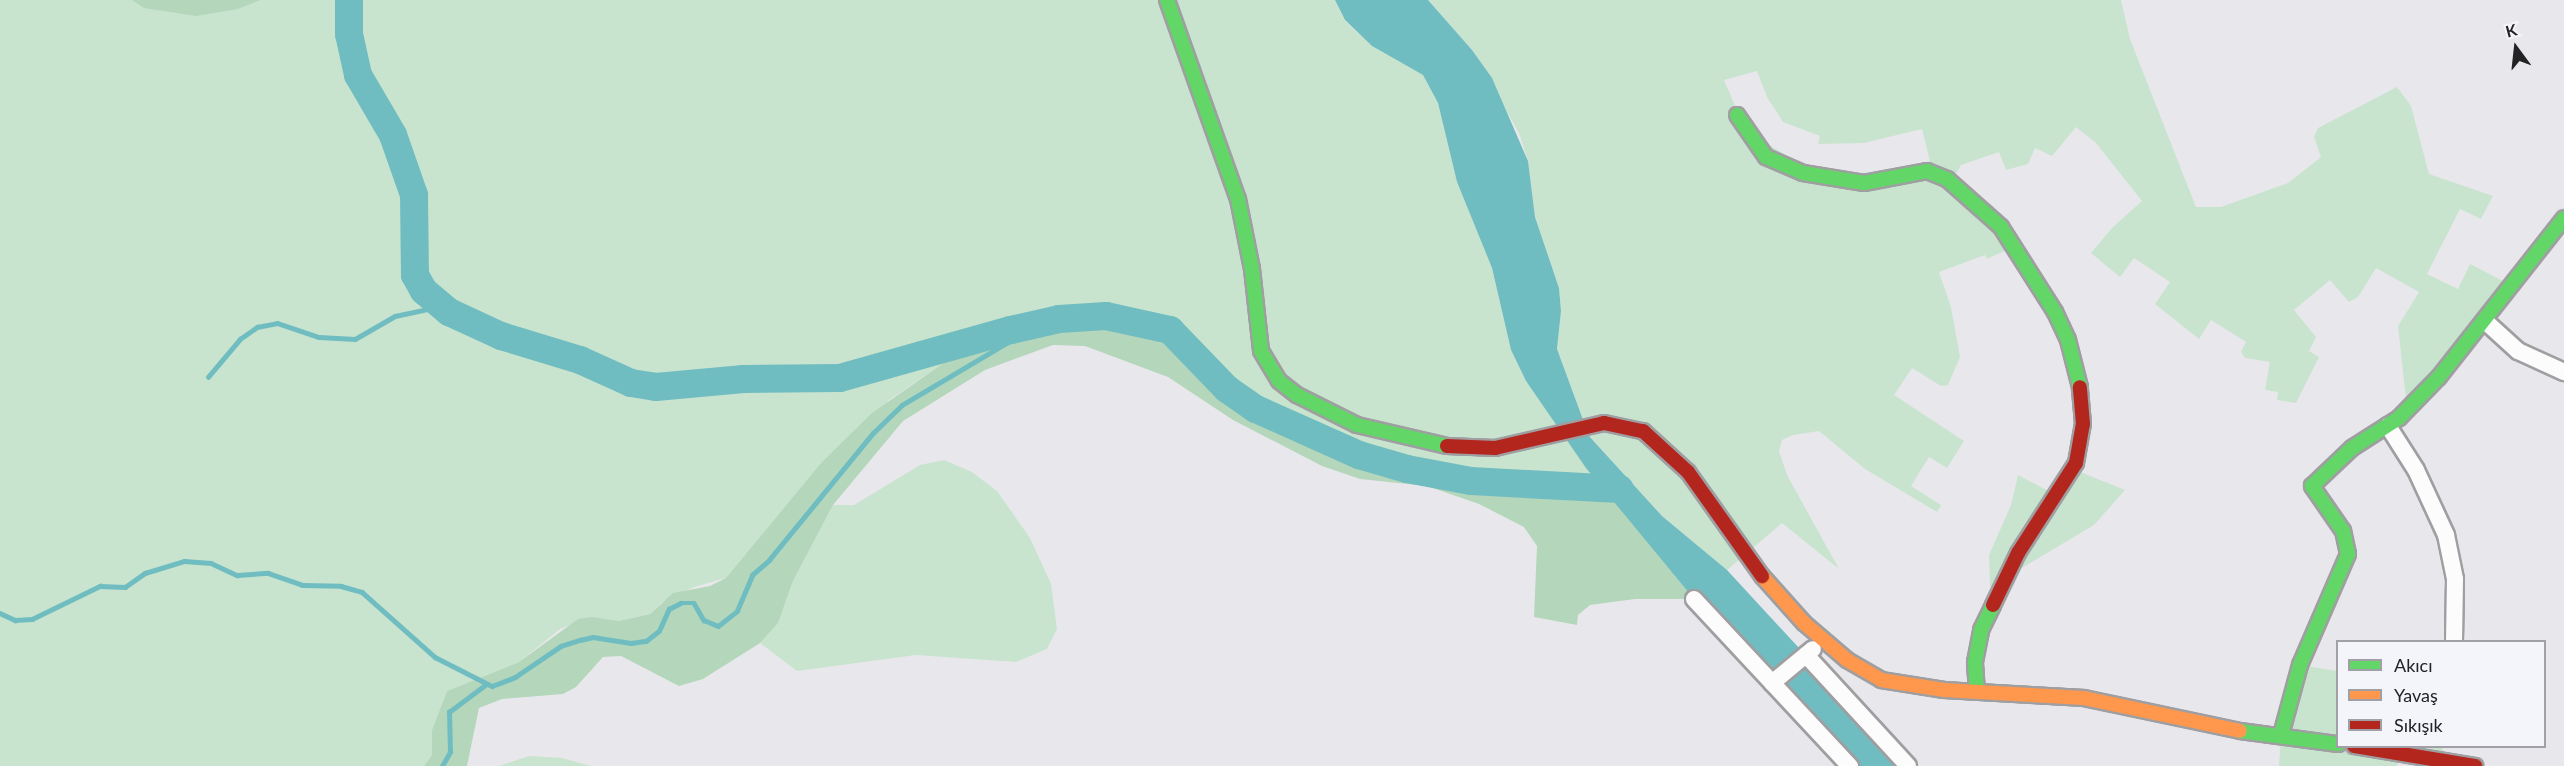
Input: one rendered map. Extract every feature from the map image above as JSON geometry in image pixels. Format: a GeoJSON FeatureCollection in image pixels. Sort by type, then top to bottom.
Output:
{"type":"FeatureCollection","features":[{"type":"Feature","properties":{"kind":"street"},"geometry":{"type":"LineString","coordinates":[[1167,0],[1238,199],[1252,269],[1257,335],[1279,381],[1313,404],[1357,425],[1438,446],[1495,448],[1604,423],[1643,431],[1688,472],[1780,598],[1823,640],[1881,680],[1913,687],[2084,698],[2212,727],[2336,744]]}},
{"type":"Feature","properties":{"kind":"street"},"geometry":{"type":"LineString","coordinates":[[1737,116],[1766,157],[1803,173],[1845,182],[1880,181],[1916,171],[1947,179],[2001,227],[2055,312],[2068,340],[2079,380],[2083,424],[2076,463],[2056,500],[2018,553],[1981,630],[1974,662],[1977,692]]}},
{"type":"Feature","properties":{"kind":"street"},"geometry":{"type":"LineString","coordinates":[[2281,735],[2300,664],[2348,554],[2343,531],[2312,486],[2352,448],[2388,426],[2439,376],[2485,321],[2564,218]]}},
{"type":"Feature","properties":{"kind":"street"},"geometry":{"type":"LineString","coordinates":[[2485,321],[2528,357],[2564,372]]}},
{"type":"Feature","properties":{"kind":"street"},"geometry":{"type":"LineString","coordinates":[[2388,426],[2416,470],[2446,535],[2455,579],[2454,640]]}},
{"type":"Feature","properties":{"kind":"street"},"geometry":{"type":"LineString","coordinates":[[1694,599],[1776,680],[1850,766]]}},
{"type":"Feature","properties":{"kind":"street"},"geometry":{"type":"LineString","coordinates":[[1776,680],[1823,640]]}},
{"type":"Feature","properties":{"kind":"street"},"geometry":{"type":"LineString","coordinates":[[1802,658],[1908,766]]}},
{"type":"Feature","properties":{"kind":"street"},"geometry":{"type":"LineString","coordinates":[[2369,748],[2443,753],[2475,766]]}},
{"type":"Feature","properties":{"kind":"green space"},"geometry":{"type":"Polygon","coordinates":[[[0,0],[132,0],[238,9],[261,0],[1335,0],[1345,21],[1372,46],[1423,75],[1438,103],[1457,182],[1492,268],[1511,350],[1526,381],[1604,489],[1471,481],[1407,469],[1359,455],[1256,409],[1227,389],[1189,346],[1059,319],[945,362],[889,400],[791,500],[726,578],[694,587],[662,602],[650,614],[619,621],[592,617],[560,629],[519,662],[447,691],[432,730],[432,755],[424,766],[0,766],[0,0]]]}},
{"type":"Feature","properties":{"kind":"green space"},"geometry":{"type":"Polygon","coordinates":[[[132,0],[261,0],[238,9],[196,16],[144,8],[132,0]]]}},
{"type":"Feature","properties":{"kind":"green space"},"geometry":{"type":"Polygon","coordinates":[[[1428,0],[2121,0],[2130,39],[2196,207],[2221,207],[2288,183],[2321,157],[2314,137],[2318,128],[2397,87],[2411,106],[2429,174],[2493,196],[2481,219],[2460,209],[2427,274],[2458,289],[2470,264],[2513,286],[2407,409],[2398,326],[2419,292],[2376,268],[2358,297],[2349,302],[2330,280],[2294,310],[2316,337],[2309,351],[2319,357],[2296,403],[2277,400],[2278,392],[2265,390],[2270,362],[2245,358],[2241,352],[2246,342],[2211,320],[2199,339],[2155,304],[2170,282],[2134,258],[2120,277],[2091,253],[2112,228],[2142,201],[2096,143],[2076,127],[2052,156],[2035,148],[2028,164],[2006,170],[1999,152],[1961,165],[1951,182],[2015,246],[1987,259],[1985,255],[1939,272],[1951,307],[1960,357],[1948,385],[1941,386],[1912,368],[1894,395],[1964,441],[1947,468],[1929,457],[1911,486],[1941,505],[1937,512],[1865,469],[1819,431],[1793,435],[1782,440],[1779,451],[1787,475],[1839,569],[1782,523],[1727,570],[1662,516],[1589,436],[1557,349],[1561,311],[1559,288],[1535,217],[1528,161],[1519,133],[1472,50],[1428,0]],[[1757,71],[1724,80],[1746,131],[1827,180],[1930,161],[1922,129],[1864,143],[1818,144],[1820,136],[1783,122],[1767,97],[1757,71]]]}},
{"type":"Feature","properties":{"kind":"green space"},"geometry":{"type":"Polygon","coordinates":[[[1106,316],[1170,330],[1227,389],[1256,409],[1359,455],[1407,469],[1471,481],[1604,489],[1694,599],[1635,599],[1590,605],[1578,615],[1577,625],[1534,617],[1537,546],[1524,527],[1479,504],[1427,486],[1360,479],[1322,466],[1233,420],[1168,377],[1085,346],[1053,345],[985,370],[903,421],[833,505],[793,581],[778,623],[760,643],[703,679],[679,686],[621,656],[603,657],[576,687],[563,694],[502,699],[479,708],[467,766],[424,766],[432,755],[432,730],[447,691],[519,662],[578,619],[592,617],[619,621],[650,614],[673,593],[710,586],[726,578],[822,462],[872,413],[945,362],[1059,319],[1106,316]]]}},
{"type":"Feature","properties":{"kind":"green space"},"geometry":{"type":"Polygon","coordinates":[[[944,460],[972,472],[997,491],[1030,538],[1051,584],[1057,629],[1047,649],[1016,662],[916,655],[797,671],[760,643],[778,622],[793,581],[833,505],[854,505],[920,465],[944,460]]]}},
{"type":"Feature","properties":{"kind":"green space"},"geometry":{"type":"Polygon","coordinates":[[[2073,469],[2125,490],[2094,525],[1990,587],[1989,555],[2011,505],[2018,475],[2058,496],[2073,469]]]}},
{"type":"Feature","properties":{"kind":"green space"},"geometry":{"type":"Polygon","coordinates":[[[2300,665],[2336,671],[2336,748],[2443,748],[2442,760],[2400,754],[2397,766],[2279,766],[2281,735],[2300,665]]]}},
{"type":"Feature","properties":{"kind":"green space"},"geometry":{"type":"Polygon","coordinates":[[[529,756],[562,758],[591,766],[499,766],[529,756]]]}},
{"type":"Feature","properties":{"kind":"water"},"geometry":{"type":"Polygon","coordinates":[[[1335,0],[1428,0],[1472,50],[1492,78],[1528,161],[1535,217],[1559,288],[1561,311],[1557,349],[1589,436],[1662,516],[1727,570],[1908,766],[1850,766],[1694,599],[1586,468],[1526,381],[1511,350],[1492,268],[1457,182],[1438,103],[1423,75],[1372,46],[1345,20],[1335,0]]]}},
{"type":"Feature","properties":{"kind":"waterway"},"geometry":{"type":"LineString","coordinates":[[349,0],[349,34],[358,75],[393,135],[414,195],[415,275],[424,291],[449,312],[501,336],[580,360],[631,383],[656,387],[744,379],[840,378],[1011,330],[1059,319],[1106,316],[1170,330],[1227,389],[1256,409],[1359,455],[1407,469],[1471,481],[1620,489]]}},
{"type":"Feature","properties":{"kind":"waterway"},"geometry":{"type":"LineString","coordinates":[[208,377],[240,339],[257,327],[277,323],[319,337],[355,339],[395,316],[442,306]]}},
{"type":"Feature","properties":{"kind":"waterway"},"geometry":{"type":"LineString","coordinates":[[0,613],[15,620],[32,619],[100,586],[125,587],[145,573],[184,561],[211,563],[237,575],[268,573],[302,585],[341,586],[362,592],[435,657],[492,686],[515,677],[561,646],[580,640],[593,637],[631,643],[646,641],[659,631],[669,609],[681,603],[694,603],[704,620],[718,626],[737,611],[752,575],[769,560],[873,433],[902,405],[1008,342],[1059,319]]}},
{"type":"Feature","properties":{"kind":"waterway"},"geometry":{"type":"LineString","coordinates":[[442,766],[450,752],[449,712],[485,685]]}},
{"type":"Feature","properties":{"kind":"traffic: fast"},"geometry":{"type":"LineString","coordinates":[[1167,0],[1238,199],[1252,269],[1261,351],[1279,381],[1297,395],[1357,425],[1447,446]]}},
{"type":"Feature","properties":{"kind":"traffic: fast"},"geometry":{"type":"LineString","coordinates":[[1737,115],[1766,157],[1803,173],[1864,183],[1927,171],[1947,179],[2001,227],[2055,312],[2068,340],[2080,387]]}},
{"type":"Feature","properties":{"kind":"traffic: fast"},"geometry":{"type":"LineString","coordinates":[[2281,735],[2300,665],[2348,554],[2343,531],[2312,486],[2352,448],[2399,418],[2439,377],[2564,218]]}},
{"type":"Feature","properties":{"kind":"traffic: fast"},"geometry":{"type":"LineString","coordinates":[[1977,692],[1975,662],[1981,630],[1993,605]]}},
{"type":"Feature","properties":{"kind":"traffic: fast"},"geometry":{"type":"LineString","coordinates":[[2240,731],[2336,744]]}},
{"type":"Feature","properties":{"kind":"traffic: slow"},"geometry":{"type":"LineString","coordinates":[[1762,576],[1804,623],[1847,660],[1881,680],[1944,690],[2084,698],[2240,731]]}},
{"type":"Feature","properties":{"kind":"traffic: jam"},"geometry":{"type":"LineString","coordinates":[[1993,605],[2018,553],[2076,463],[2083,424],[2080,387]]}},
{"type":"Feature","properties":{"kind":"traffic: jam"},"geometry":{"type":"LineString","coordinates":[[1447,446],[1495,448],[1604,423],[1643,431],[1688,472],[1762,576]]}},
{"type":"Feature","properties":{"kind":"traffic: jam"},"geometry":{"type":"LineString","coordinates":[[2366,748],[2475,766]]}}]}
